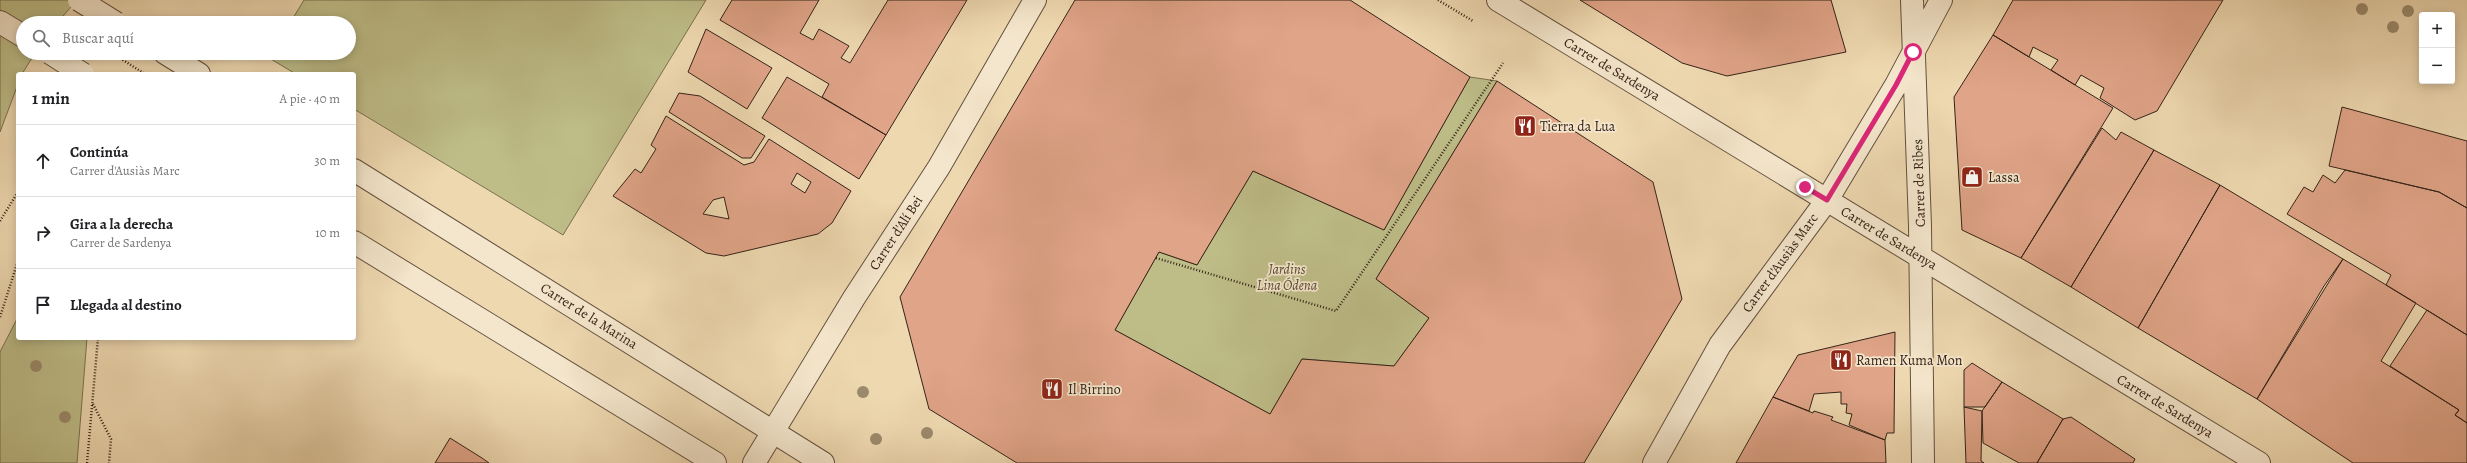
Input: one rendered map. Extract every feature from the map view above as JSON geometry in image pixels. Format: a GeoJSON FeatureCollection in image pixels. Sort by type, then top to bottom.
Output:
{"type":"FeatureCollection","features":[{"type":"Feature","properties":{"kind":"street"},"geometry":{"type":"LineString","coordinates":[[79,0],[105,16]]}},
{"type":"Feature","properties":{"kind":"street","name":"Carrer d'Alí Bei"},"geometry":{"type":"LineString","coordinates":[[754,463],[854,298],[939,167],[1035,0]]}},
{"type":"Feature","properties":{"kind":"street","name":"Carrer de Sardenya"},"geometry":{"type":"LineString","coordinates":[[1498,0],[2259,463]]}},
{"type":"Feature","properties":{"kind":"street","name":"Carrer de Ribes"},"geometry":{"type":"LineString","coordinates":[[1912,0],[1920,257],[1924,463]]}},
{"type":"Feature","properties":{"kind":"street","name":"Carrer d'Ausiàs Marc"},"geometry":{"type":"LineString","coordinates":[[1654,463],[1720,345],[1827,200],[1896,85],[1942,0]]}},
{"type":"Feature","properties":{"kind":"street"},"geometry":{"type":"LineString","coordinates":[[0,22],[16,32]]}},
{"type":"Feature","properties":{"kind":"street"},"geometry":{"type":"LineString","coordinates":[[61,60],[80,72]]}},
{"type":"Feature","properties":{"kind":"street"},"geometry":{"type":"LineString","coordinates":[[176,60],[196,72]]}},
{"type":"Feature","properties":{"kind":"street","name":"Carrer de la Marina"},"geometry":{"type":"LineString","coordinates":[[356,171],[823,463]]}},
{"type":"Feature","properties":{"kind":"street"},"geometry":{"type":"LineString","coordinates":[[356,243],[557,368],[715,463]]}},
{"type":"Feature","properties":{"kind":"path"},"geometry":{"type":"LineString","coordinates":[[122,60],[142,72]]}},
{"type":"Feature","properties":{"kind":"path"},"geometry":{"type":"LineString","coordinates":[[1156,258],[1336,311],[1503,63]]}},
{"type":"Feature","properties":{"kind":"path"},"geometry":{"type":"LineString","coordinates":[[0,221],[16,195]]}},
{"type":"Feature","properties":{"kind":"path"},"geometry":{"type":"LineString","coordinates":[[0,317],[16,267]]}},
{"type":"Feature","properties":{"kind":"path"},"geometry":{"type":"LineString","coordinates":[[87,463],[98,340]]}},
{"type":"Feature","properties":{"kind":"path"},"geometry":{"type":"LineString","coordinates":[[93,402],[111,439],[109,463]]}},
{"type":"Feature","properties":{"kind":"green space"},"geometry":{"type":"Polygon","coordinates":[[[0,0],[77,0],[63,16],[16,16],[16,60],[31,60],[23,72],[16,72],[16,89],[0,132],[0,0]]]}},
{"type":"Feature","properties":{"kind":"green space"},"geometry":{"type":"Polygon","coordinates":[[[304,0],[706,0],[563,235],[356,110],[356,72],[293,72],[272,60],[356,60],[356,16],[294,16],[304,0]]]}},
{"type":"Feature","properties":{"kind":"green space","name":"Jardins Lina Ódena"},"geometry":{"type":"Polygon","coordinates":[[[1470,77],[1497,81],[1376,279],[1429,318],[1394,366],[1302,359],[1270,414],[1115,330],[1159,252],[1197,265],[1253,171],[1384,230],[1470,77]]]}},
{"type":"Feature","properties":{"kind":"green space"},"geometry":{"type":"Polygon","coordinates":[[[16,321],[16,340],[87,340],[77,463],[0,463],[0,352],[16,321]]]}},
{"type":"Feature","properties":{"kind":"building"},"geometry":{"type":"Polygon","coordinates":[[[732,0],[819,0],[800,33],[813,40],[819,29],[849,46],[841,58],[850,63],[888,0],[967,0],[886,135],[822,97],[829,84],[720,20],[732,0]]]}},
{"type":"Feature","properties":{"kind":"building"},"geometry":{"type":"Polygon","coordinates":[[[1075,0],[1350,0],[1470,77],[1384,230],[1253,171],[1197,265],[1159,252],[1115,330],[1270,414],[1302,359],[1394,366],[1429,318],[1376,279],[1497,81],[1653,182],[1682,299],[1584,463],[1017,463],[929,409],[900,297],[1075,0]]]}},
{"type":"Feature","properties":{"kind":"building"},"geometry":{"type":"Polygon","coordinates":[[[1580,0],[1831,0],[1846,52],[1727,76],[1682,63],[1580,0]]]}},
{"type":"Feature","properties":{"kind":"building"},"geometry":{"type":"Polygon","coordinates":[[[2013,0],[2223,0],[2157,111],[2135,120],[2100,98],[2104,88],[2081,75],[2075,85],[2051,70],[2058,60],[2033,47],[2029,57],[1993,35],[2013,0]]]}},
{"type":"Feature","properties":{"kind":"building"},"geometry":{"type":"Polygon","coordinates":[[[706,29],[772,68],[747,109],[688,72],[706,29]]]}},
{"type":"Feature","properties":{"kind":"building"},"geometry":{"type":"Polygon","coordinates":[[[1993,35],[2113,108],[2021,258],[1962,230],[1954,97],[1993,35]]]}},
{"type":"Feature","properties":{"kind":"building"},"geometry":{"type":"Polygon","coordinates":[[[787,77],[886,135],[859,179],[762,118],[787,77]]]}},
{"type":"Feature","properties":{"kind":"building"},"geometry":{"type":"Polygon","coordinates":[[[679,93],[700,96],[765,136],[751,158],[742,158],[669,112],[679,93]]]}},
{"type":"Feature","properties":{"kind":"building"},"geometry":{"type":"Polygon","coordinates":[[[2342,107],[2467,141],[2467,208],[2439,192],[2329,166],[2342,107]]]}},
{"type":"Feature","properties":{"kind":"building"},"geometry":{"type":"Polygon","coordinates":[[[666,116],[744,165],[754,162],[769,139],[851,191],[832,223],[818,234],[724,256],[706,253],[613,196],[635,169],[641,173],[656,149],[651,145],[666,116]],[[797,173],[791,184],[805,193],[811,182],[797,173]],[[724,197],[713,200],[703,214],[729,219],[724,197]]]}},
{"type":"Feature","properties":{"kind":"building"},"geometry":{"type":"Polygon","coordinates":[[[2102,128],[2116,140],[2121,132],[2154,150],[2071,287],[2021,258],[2102,128]]]}},
{"type":"Feature","properties":{"kind":"building"},"geometry":{"type":"Polygon","coordinates":[[[2154,150],[2220,185],[2138,328],[2071,287],[2154,150]]]}},
{"type":"Feature","properties":{"kind":"building"},"geometry":{"type":"Polygon","coordinates":[[[2345,170],[2439,192],[2467,208],[2467,335],[2386,285],[2391,275],[2287,214],[2304,187],[2313,192],[2323,175],[2335,183],[2345,170]]]}},
{"type":"Feature","properties":{"kind":"building"},"geometry":{"type":"Polygon","coordinates":[[[2220,185],[2343,259],[2257,399],[2138,328],[2220,185]]]}},
{"type":"Feature","properties":{"kind":"building"},"geometry":{"type":"Polygon","coordinates":[[[2343,259],[2416,303],[2381,361],[2459,410],[2455,415],[2467,423],[2467,463],[2353,463],[2257,399],[2324,286],[2343,259]]]}},
{"type":"Feature","properties":{"kind":"building"},"geometry":{"type":"Polygon","coordinates":[[[2427,310],[2467,335],[2467,423],[2455,415],[2459,410],[2390,366],[2427,310]]]}},
{"type":"Feature","properties":{"kind":"building"},"geometry":{"type":"Polygon","coordinates":[[[1895,332],[1894,433],[1887,433],[1885,440],[1849,425],[1852,414],[1846,413],[1847,404],[1841,404],[1841,392],[1814,394],[1809,411],[1773,397],[1798,355],[1895,332]]]}},
{"type":"Feature","properties":{"kind":"building"},"geometry":{"type":"Polygon","coordinates":[[[1972,363],[2002,382],[1985,407],[1964,407],[1964,370],[1972,363]]]}},
{"type":"Feature","properties":{"kind":"building"},"geometry":{"type":"Polygon","coordinates":[[[2002,382],[2063,419],[2037,463],[2019,463],[1983,443],[1982,411],[2002,382]]]}},
{"type":"Feature","properties":{"kind":"building"},"geometry":{"type":"Polygon","coordinates":[[[1773,397],[1813,413],[1814,411],[1833,417],[1831,420],[1885,440],[1886,463],[1736,463],[1773,397]]]}},
{"type":"Feature","properties":{"kind":"building"},"geometry":{"type":"Polygon","coordinates":[[[1964,407],[1982,411],[1981,461],[1984,463],[1966,463],[1964,407]]]}},
{"type":"Feature","properties":{"kind":"building"},"geometry":{"type":"Polygon","coordinates":[[[2071,417],[2135,459],[2133,463],[2037,463],[2063,419],[2071,417]]]}},
{"type":"Feature","properties":{"kind":"building"},"geometry":{"type":"Polygon","coordinates":[[[450,438],[482,458],[489,463],[435,463],[450,438]]]}},
{"type":"Feature","properties":{"kind":"place","name":"Tierra da Lua"},"geometry":{"type":"Point","coordinates":[1525,126]}},
{"type":"Feature","properties":{"kind":"place","name":"Lassa"},"geometry":{"type":"Point","coordinates":[1972,177]}},
{"type":"Feature","properties":{"kind":"place","name":"Ramen Kuma Mon"},"geometry":{"type":"Point","coordinates":[1841,360]}},
{"type":"Feature","properties":{"kind":"place","name":"Il Birrino"},"geometry":{"type":"Point","coordinates":[1052,389]}},
{"type":"Feature","properties":{"kind":"route"},"geometry":{"type":"LineString","coordinates":[[1805,187],[1827,200],[1896,85],[1913,52]]}}]}
